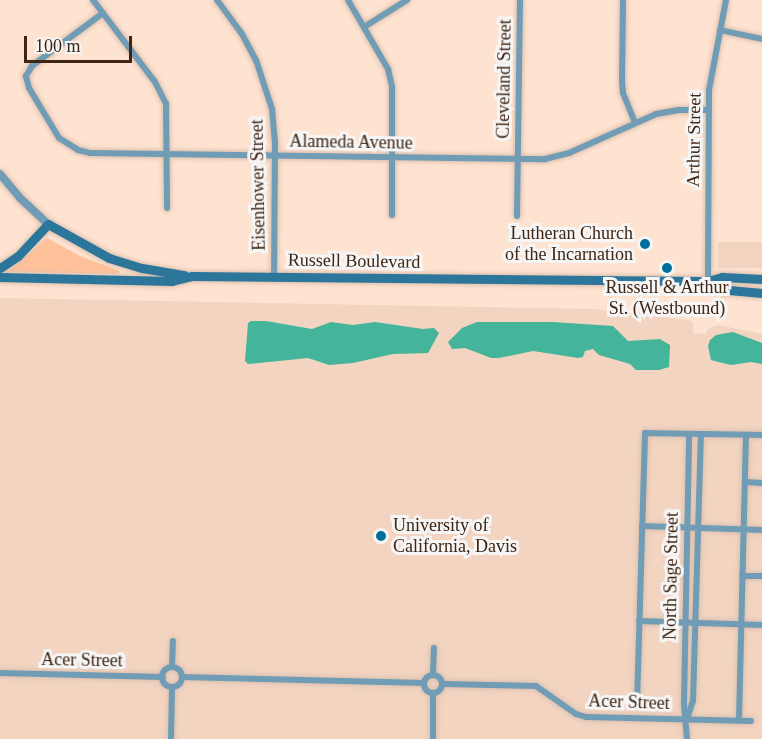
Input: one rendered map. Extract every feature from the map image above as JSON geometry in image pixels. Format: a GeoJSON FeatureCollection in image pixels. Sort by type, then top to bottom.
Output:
{"type":"FeatureCollection","features":[{"type":"Feature","properties":{"kind":"main road"},"geometry":{"type":"LineString","coordinates":[[0,268],[18,256],[48,224],[109,258],[153,271],[192,276]]}},
{"type":"Feature","properties":{"kind":"main road","name":"Russell Boulevard"},"geometry":{"type":"LineString","coordinates":[[0,277],[172,281],[192,276],[708,281],[722,277],[762,279]]}},
{"type":"Feature","properties":{"kind":"main road","name":"Russell Boulevard"},"geometry":{"type":"LineString","coordinates":[[708,281],[718,289],[762,293]]}},
{"type":"Feature","properties":{"kind":"street"},"geometry":{"type":"LineString","coordinates":[[93,0],[161,92],[166,104],[167,208]]}},
{"type":"Feature","properties":{"kind":"street","name":"Eisenhower Street"},"geometry":{"type":"LineString","coordinates":[[217,0],[242,34],[262,74],[274,119],[274,277]]}},
{"type":"Feature","properties":{"kind":"street"},"geometry":{"type":"LineString","coordinates":[[348,0],[388,69],[390,78],[393,106],[392,214]]}},
{"type":"Feature","properties":{"kind":"street"},"geometry":{"type":"LineString","coordinates":[[364,27],[407,0]]}},
{"type":"Feature","properties":{"kind":"street","name":"Cleveland Street"},"geometry":{"type":"LineString","coordinates":[[517,216],[520,0]]}},
{"type":"Feature","properties":{"kind":"street"},"geometry":{"type":"LineString","coordinates":[[623,0],[623,93],[635,123]]}},
{"type":"Feature","properties":{"kind":"street","name":"Arthur Street"},"geometry":{"type":"LineString","coordinates":[[708,281],[711,72],[726,0]]}},
{"type":"Feature","properties":{"kind":"street","name":"Alameda Avenue"},"geometry":{"type":"LineString","coordinates":[[103,13],[33,66],[26,76],[28,88],[48,121],[68,145],[90,153],[545,159],[569,153],[635,123],[668,111],[709,110]]}},
{"type":"Feature","properties":{"kind":"street"},"geometry":{"type":"LineString","coordinates":[[720,30],[762,39]]}},
{"type":"Feature","properties":{"kind":"street"},"geometry":{"type":"LineString","coordinates":[[0,174],[20,198],[48,224]]}},
{"type":"Feature","properties":{"kind":"street"},"geometry":{"type":"LineString","coordinates":[[637,704],[645,433],[762,435]]}},
{"type":"Feature","properties":{"kind":"street","name":"North Sage Street"},"geometry":{"type":"LineString","coordinates":[[687,739],[684,703],[689,434]]}},
{"type":"Feature","properties":{"kind":"street","name":"North Sage Street"},"geometry":{"type":"LineString","coordinates":[[687,719],[693,701],[701,434]]}},
{"type":"Feature","properties":{"kind":"street"},"geometry":{"type":"LineString","coordinates":[[739,720],[746,435]]}},
{"type":"Feature","properties":{"kind":"street"},"geometry":{"type":"LineString","coordinates":[[745,482],[762,483]]}},
{"type":"Feature","properties":{"kind":"street"},"geometry":{"type":"LineString","coordinates":[[642,526],[762,530]]}},
{"type":"Feature","properties":{"kind":"street"},"geometry":{"type":"LineString","coordinates":[[742,576],[762,576]]}},
{"type":"Feature","properties":{"kind":"street"},"geometry":{"type":"LineString","coordinates":[[639,621],[762,625]]}},
{"type":"Feature","properties":{"kind":"street"},"geometry":{"type":"LineString","coordinates":[[172,667],[173,641]]}},
{"type":"Feature","properties":{"kind":"street"},"geometry":{"type":"LineString","coordinates":[[433,674],[434,648]]}},
{"type":"Feature","properties":{"kind":"street"},"geometry":{"type":"LineString","coordinates":[[172,667],[178,669],[182,677],[178,685],[172,687],[166,685],[163,677],[167,669],[172,667]]}},
{"type":"Feature","properties":{"kind":"street","name":"Acer Street"},"geometry":{"type":"LineString","coordinates":[[0,673],[163,677]]}},
{"type":"Feature","properties":{"kind":"street"},"geometry":{"type":"LineString","coordinates":[[433,674],[439,676],[443,684],[439,691],[433,693],[426,690],[424,683],[428,676],[433,674]]}},
{"type":"Feature","properties":{"kind":"street"},"geometry":{"type":"LineString","coordinates":[[182,677],[424,683]]}},
{"type":"Feature","properties":{"kind":"street","name":"Acer Street"},"geometry":{"type":"LineString","coordinates":[[443,684],[536,686],[576,714],[586,717],[752,721]]}},
{"type":"Feature","properties":{"kind":"street"},"geometry":{"type":"LineString","coordinates":[[171,739],[172,687]]}},
{"type":"Feature","properties":{"kind":"street"},"geometry":{"type":"LineString","coordinates":[[432,739],[433,693]]}},
{"type":"Feature","properties":{"kind":"shaded area"},"geometry":{"type":"Polygon","coordinates":[[[47,238],[80,256],[120,271],[119,274],[7,272],[47,238]]]}},
{"type":"Feature","properties":{"kind":"shaded area"},"geometry":{"type":"Polygon","coordinates":[[[718,242],[762,242],[762,268],[718,268],[718,242]]]}},
{"type":"Feature","properties":{"kind":"shaded area","name":"University of California, Davis"},"geometry":{"type":"Polygon","coordinates":[[[0,298],[594,309],[688,320],[693,322],[693,333],[705,334],[709,328],[719,325],[762,334],[762,739],[0,739],[0,298]]]}},
{"type":"Feature","properties":{"kind":"water"},"geometry":{"type":"Polygon","coordinates":[[[266,321],[312,329],[331,322],[353,325],[375,322],[423,329],[434,328],[439,333],[428,353],[393,354],[353,363],[329,365],[308,358],[248,364],[245,361],[248,323],[266,321]]]}},
{"type":"Feature","properties":{"kind":"water"},"geometry":{"type":"Polygon","coordinates":[[[477,322],[553,322],[613,326],[628,341],[660,339],[670,345],[669,367],[659,370],[636,370],[630,364],[599,355],[593,349],[585,351],[583,357],[578,358],[533,351],[491,358],[465,348],[452,349],[448,342],[462,328],[477,322]]]}},
{"type":"Feature","properties":{"kind":"water"},"geometry":{"type":"Polygon","coordinates":[[[733,332],[762,343],[762,364],[751,362],[731,365],[711,360],[708,346],[710,340],[716,335],[733,332]]]}},
{"type":"Feature","properties":{"kind":"place","name":"Lutheran Church of the Incarnation"},"geometry":{"type":"Point","coordinates":[645,244]}},
{"type":"Feature","properties":{"kind":"place","name":"Russell & Arthur St. (Westbound)"},"geometry":{"type":"Point","coordinates":[667,268]}},
{"type":"Feature","properties":{"kind":"place","name":"University of California, Davis"},"geometry":{"type":"Point","coordinates":[381,536]}}]}
